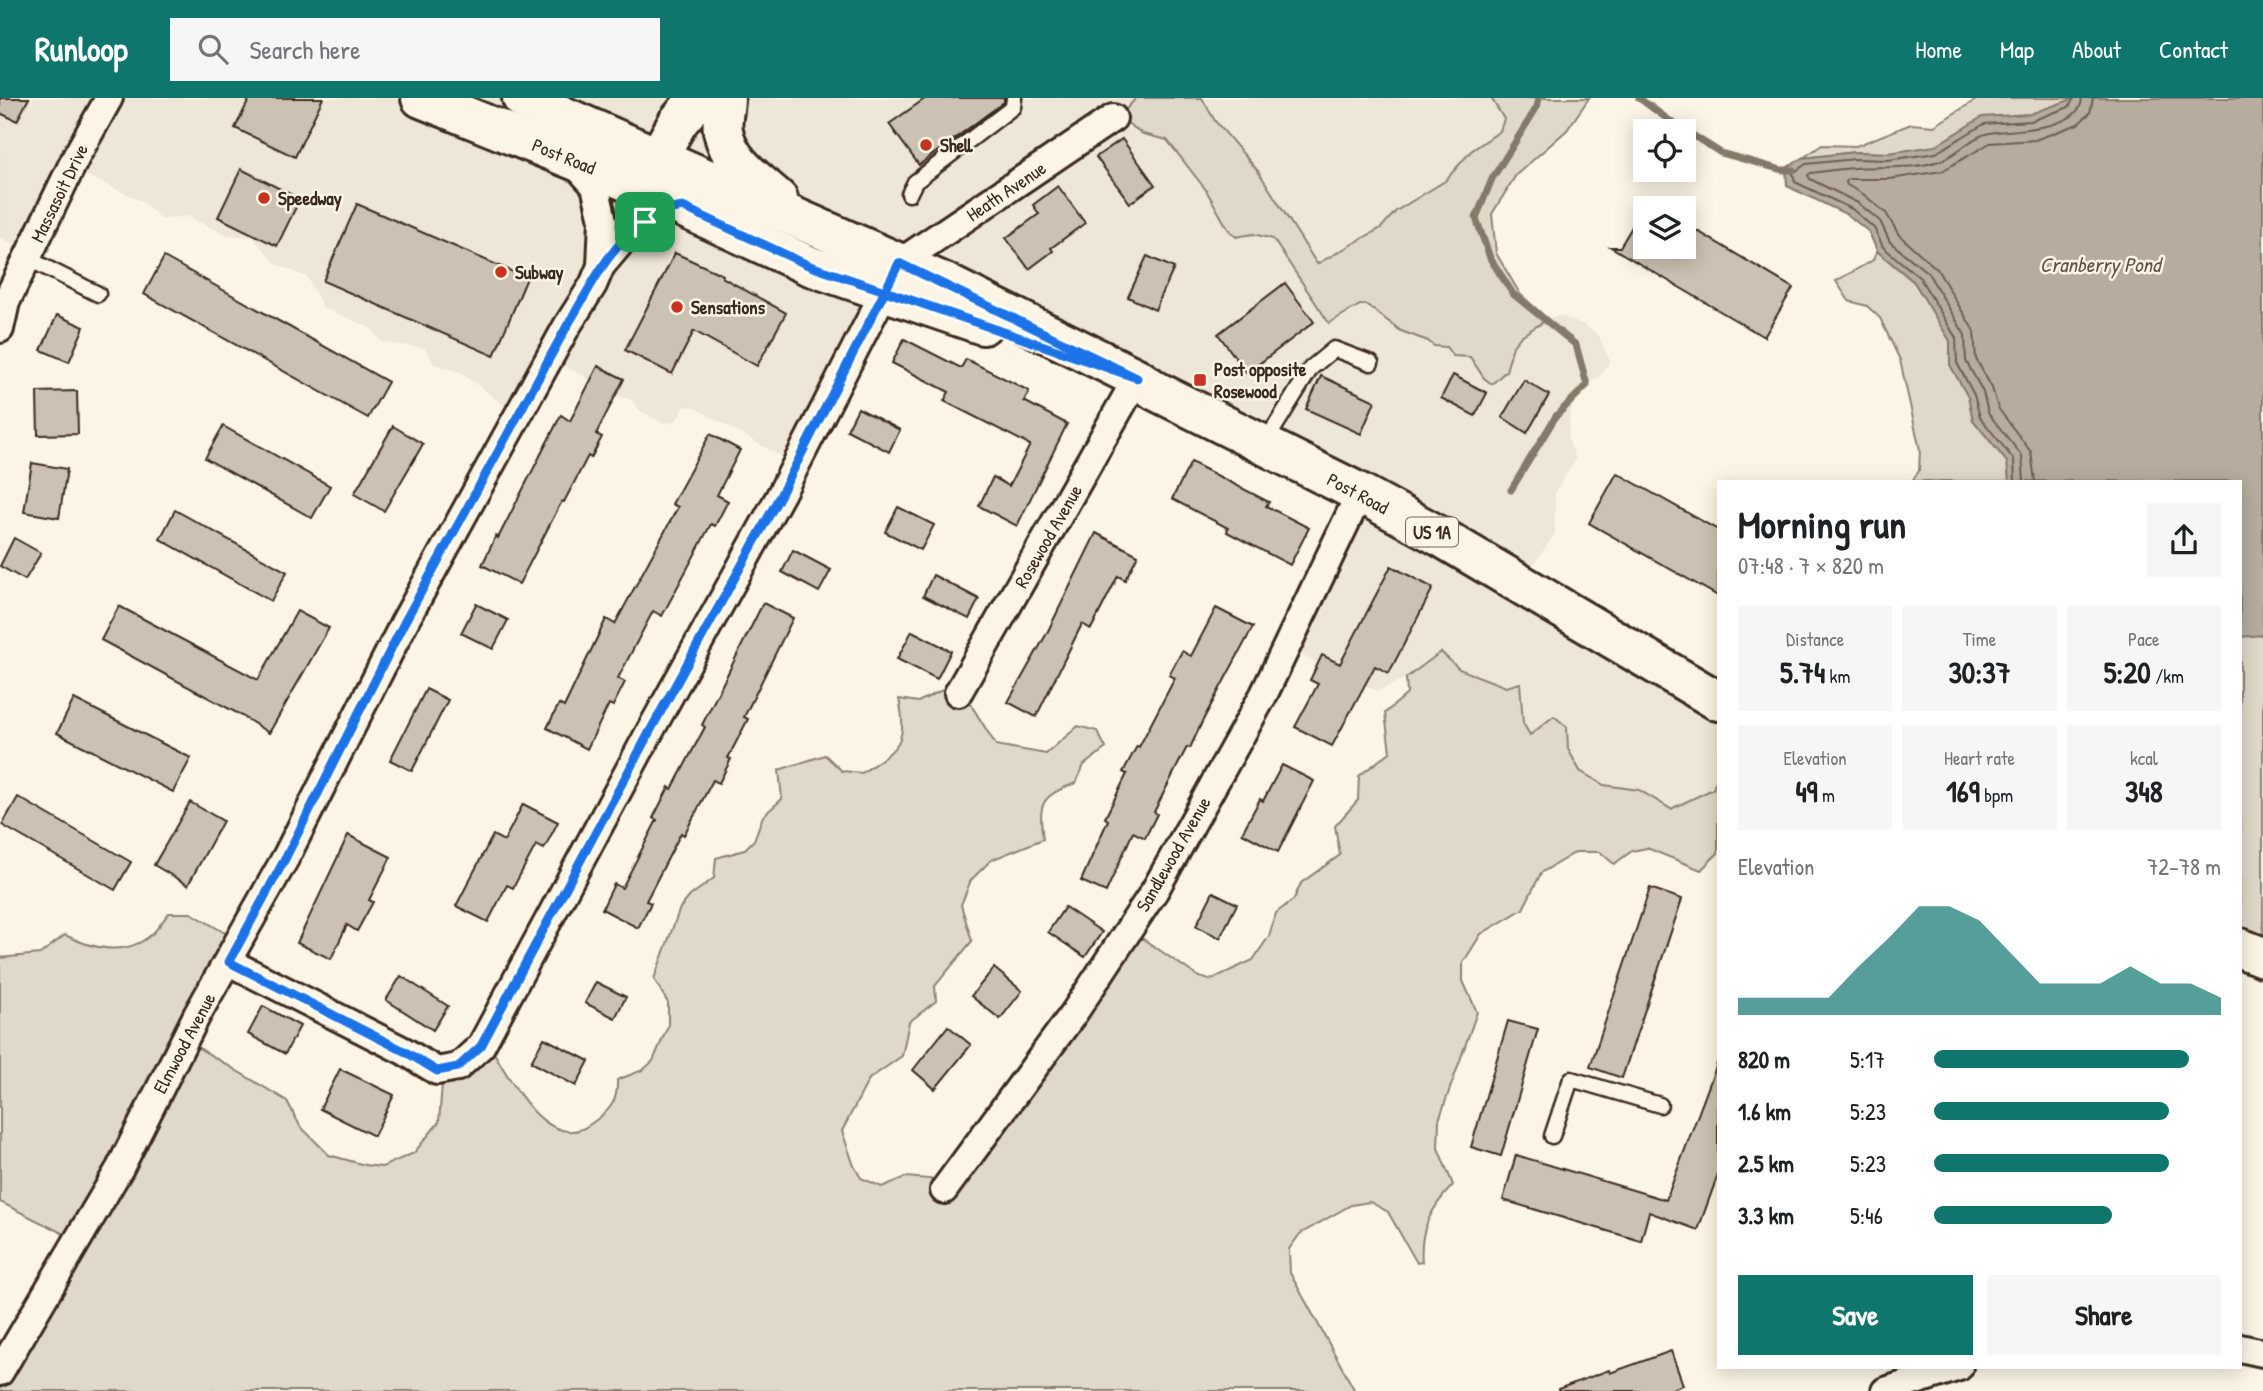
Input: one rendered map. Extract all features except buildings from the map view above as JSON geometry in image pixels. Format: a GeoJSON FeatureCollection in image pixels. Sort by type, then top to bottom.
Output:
{"type":"FeatureCollection","features":[{"type":"Feature","properties":{"kind":"main road","name":"Post Road"},"geometry":{"type":"LineString","coordinates":[[421,98],[569,159],[649,172],[806,223],[892,277],[1137,378],[1156,391],[1360,494],[1441,537],[1717,700]]}},
{"type":"Feature","properties":{"kind":"main road"},"geometry":{"type":"LineString","coordinates":[[528,101],[573,102],[594,98]]}},
{"type":"Feature","properties":{"kind":"main road"},"geometry":{"type":"LineString","coordinates":[[649,172],[678,122],[698,98]]}},
{"type":"Feature","properties":{"kind":"main road"},"geometry":{"type":"LineString","coordinates":[[725,98],[723,129],[729,150],[745,172],[806,223]]}},
{"type":"Feature","properties":{"kind":"main road","name":"Post Road"},"geometry":{"type":"LineString","coordinates":[[528,101],[649,172],[683,207],[810,266],[892,277]]}},
{"type":"Feature","properties":{"kind":"main road"},"geometry":{"type":"LineString","coordinates":[[2242,949],[2263,957]]}},
{"type":"Feature","properties":{"kind":"street","name":"Massasoit Drive"},"geometry":{"type":"LineString","coordinates":[[0,329],[6,302],[77,155],[109,98]]}},
{"type":"Feature","properties":{"kind":"street","name":"Heath Avenue"},"geometry":{"type":"LineString","coordinates":[[892,277],[1113,118]]}},
{"type":"Feature","properties":{"kind":"street","name":"Elmwood Avenue"},"geometry":{"type":"LineString","coordinates":[[569,159],[595,187],[603,220],[601,266]]}},
{"type":"Feature","properties":{"kind":"street","name":"Elmwood Avenue"},"geometry":{"type":"LineString","coordinates":[[0,1372],[120,1168],[197,1015],[286,857],[404,623],[567,326],[593,285],[601,266],[636,228],[660,211],[683,207]]}},
{"type":"Feature","properties":{"kind":"street"},"geometry":{"type":"LineString","coordinates":[[229,962],[404,1051],[437,1071],[458,1067],[481,1046],[781,494],[892,277]]}},
{"type":"Feature","properties":{"kind":"street","name":"Rosewood Avenue"},"geometry":{"type":"LineString","coordinates":[[958,693],[1137,378]]}},
{"type":"Feature","properties":{"kind":"street","name":"Sandlewood Avenue"},"geometry":{"type":"LineString","coordinates":[[944,1190],[1074,1013],[1155,890],[1264,694],[1360,494]]}},
{"type":"Feature","properties":{"kind":"street"},"geometry":{"type":"LineString","coordinates":[[2242,1348],[2263,1353]]}},
{"type":"Feature","properties":{"kind":"street"},"geometry":{"type":"LineString","coordinates":[[1885,1391],[1953,1369]]}},
{"type":"Feature","properties":{"kind":"lane"},"geometry":{"type":"LineString","coordinates":[[909,194],[915,182],[1013,107],[1014,98]]}},
{"type":"Feature","properties":{"kind":"lane"},"geometry":{"type":"LineString","coordinates":[[27,258],[99,295]]}},
{"type":"Feature","properties":{"kind":"lane"},"geometry":{"type":"LineString","coordinates":[[1264,445],[1311,368],[1334,349],[1371,362]]}},
{"type":"Feature","properties":{"kind":"lane"},"geometry":{"type":"LineString","coordinates":[[1552,1136],[1571,1080],[1660,1105]]}},
{"type":"Feature","properties":{"kind":"shaded area"},"geometry":{"type":"Polygon","coordinates":[[[0,98],[1136,98],[1119,116],[1143,134],[1167,140],[1206,190],[1228,229],[1273,239],[1361,305],[1367,305],[1401,331],[1434,346],[1446,347],[1453,356],[1470,357],[1484,378],[1506,371],[1513,346],[1521,336],[1558,315],[1586,326],[1599,336],[1610,361],[1600,376],[1581,388],[1570,412],[1568,439],[1576,459],[1555,492],[1555,534],[1525,577],[1717,697],[1717,778],[1714,789],[1671,809],[1639,790],[1604,785],[1580,771],[1568,749],[1567,727],[1555,716],[1530,735],[1523,723],[1520,683],[1506,688],[1459,669],[1442,652],[1406,678],[1378,691],[1290,650],[1364,495],[900,267],[791,462],[692,406],[684,407],[677,420],[665,424],[639,410],[631,400],[610,392],[554,359],[517,415],[460,372],[434,364],[425,348],[382,342],[369,327],[323,308],[307,277],[276,264],[253,237],[227,235],[186,216],[161,219],[142,201],[74,170],[27,251],[0,237],[0,98]]]}},
{"type":"Feature","properties":{"kind":"shaded area"},"geometry":{"type":"Polygon","coordinates":[[[1136,98],[1202,98],[1215,121],[1258,171],[1317,264],[1381,228],[1396,211],[1445,181],[1471,151],[1500,131],[1504,119],[1491,98],[1589,98],[1567,130],[1516,175],[1492,214],[1496,253],[1520,294],[1548,319],[1521,336],[1513,346],[1506,371],[1492,384],[1484,378],[1470,357],[1453,356],[1446,347],[1434,346],[1401,331],[1367,305],[1360,305],[1329,323],[1273,239],[1253,234],[1236,237],[1228,229],[1206,190],[1167,140],[1143,134],[1119,117],[1136,98]]]}},
{"type":"Feature","properties":{"kind":"shaded area"},"geometry":{"type":"Polygon","coordinates":[[[1202,98],[1491,98],[1504,119],[1500,131],[1471,151],[1445,181],[1396,211],[1381,228],[1317,264],[1258,171],[1215,121],[1202,98]]]}},
{"type":"Feature","properties":{"kind":"shaded area"},"geometry":{"type":"Polygon","coordinates":[[[1979,98],[2100,98],[1922,154],[1855,152],[1803,158],[1822,145],[1856,146],[1911,124],[1934,126],[1979,98]]]}},
{"type":"Feature","properties":{"kind":"shaded area"},"geometry":{"type":"Polygon","coordinates":[[[1877,251],[1914,282],[2042,480],[1913,480],[1919,471],[1920,450],[1900,360],[1880,318],[1867,306],[1849,301],[1836,281],[1873,260],[1877,251]]]}},
{"type":"Feature","properties":{"kind":"shaded area"},"geometry":{"type":"Polygon","coordinates":[[[2242,611],[2263,611],[2263,956],[2242,948],[2242,611]]]}},
{"type":"Feature","properties":{"kind":"shaded area"},"geometry":{"type":"Polygon","coordinates":[[[1441,652],[1459,669],[1506,687],[1520,683],[1523,723],[1530,735],[1554,716],[1567,727],[1568,749],[1580,771],[1604,785],[1639,790],[1671,809],[1713,789],[1717,778],[1717,854],[1701,870],[1647,848],[1632,851],[1614,864],[1600,852],[1576,852],[1541,873],[1523,909],[1481,934],[1463,963],[1463,981],[1477,1012],[1439,1120],[1438,1148],[1453,1185],[1438,1202],[1428,1220],[1422,1240],[1422,1262],[1417,1263],[1388,1212],[1370,1202],[1351,1205],[1300,1234],[1289,1249],[1290,1273],[1355,1391],[0,1391],[0,1379],[76,1240],[0,1202],[0,958],[40,954],[65,935],[97,947],[130,946],[151,935],[169,913],[191,913],[237,940],[189,1042],[287,1101],[300,1126],[329,1155],[382,1167],[414,1153],[439,1122],[444,1058],[472,1058],[486,1039],[513,1084],[537,1115],[551,1126],[566,1131],[582,1129],[602,1116],[610,1107],[615,1098],[617,1080],[643,1070],[653,1061],[668,1026],[668,1003],[654,979],[680,908],[690,896],[714,878],[716,858],[744,850],[754,840],[763,816],[782,799],[779,770],[825,755],[842,771],[862,773],[892,751],[901,736],[902,714],[899,699],[918,702],[963,680],[968,700],[996,745],[1046,754],[1078,726],[1097,731],[1106,748],[1084,765],[1076,783],[1055,792],[1044,802],[1041,816],[1043,839],[991,860],[971,880],[961,905],[972,941],[935,986],[936,1001],[909,1022],[902,1056],[869,1079],[842,1131],[861,1178],[882,1187],[906,1177],[950,1181],[1133,932],[1199,977],[1210,980],[1253,960],[1269,936],[1276,913],[1294,899],[1301,883],[1340,855],[1335,826],[1358,800],[1359,776],[1390,752],[1385,713],[1407,694],[1406,678],[1441,652]]]}},
{"type":"Feature","properties":{"kind":"water","name":"Cranberry Pond"},"geometry":{"type":"Polygon","coordinates":[[[2075,98],[2263,98],[2263,635],[2242,637],[2242,480],[2009,480],[2007,462],[1973,420],[1968,397],[1950,365],[1950,341],[1914,282],[1877,251],[1869,232],[1848,215],[1787,186],[1786,168],[1803,158],[1855,152],[1888,153],[1935,146],[1982,117],[2030,114],[2075,98]]]}},
{"type":"Feature","properties":{"kind":"waterway"},"geometry":{"type":"LineString","coordinates":[[1511,490],[1556,416],[1587,385],[1576,345],[1513,294],[1490,258],[1476,218],[1492,179],[1537,107],[1539,98]]}},
{"type":"Feature","properties":{"kind":"waterway"},"geometry":{"type":"LineString","coordinates":[[1639,98],[1721,153],[1782,170],[1793,170]]}},
{"type":"Feature","properties":{"kind":"place","name":"Shell"},"geometry":{"type":"Point","coordinates":[926,145]}},
{"type":"Feature","properties":{"kind":"place","name":"Speedway"},"geometry":{"type":"Point","coordinates":[264,198]}},
{"type":"Feature","properties":{"kind":"place","name":"Subway"},"geometry":{"type":"Point","coordinates":[501,272]}},
{"type":"Feature","properties":{"kind":"place","name":"Sensations"},"geometry":{"type":"Point","coordinates":[677,307]}},
{"type":"Feature","properties":{"kind":"place","name":"Post opposite Rosewood"},"geometry":{"type":"Point","coordinates":[1200,380]}},
{"type":"Feature","properties":{"kind":"route"},"geometry":{"type":"LineString","coordinates":[[645,222],[628,234],[601,266],[593,285],[567,326],[404,623],[286,857],[229,962],[404,1051],[437,1071],[458,1067],[481,1046],[781,494],[885,291],[1137,378],[899,263],[885,291],[810,266],[683,207],[660,211],[645,222]]}}]}
